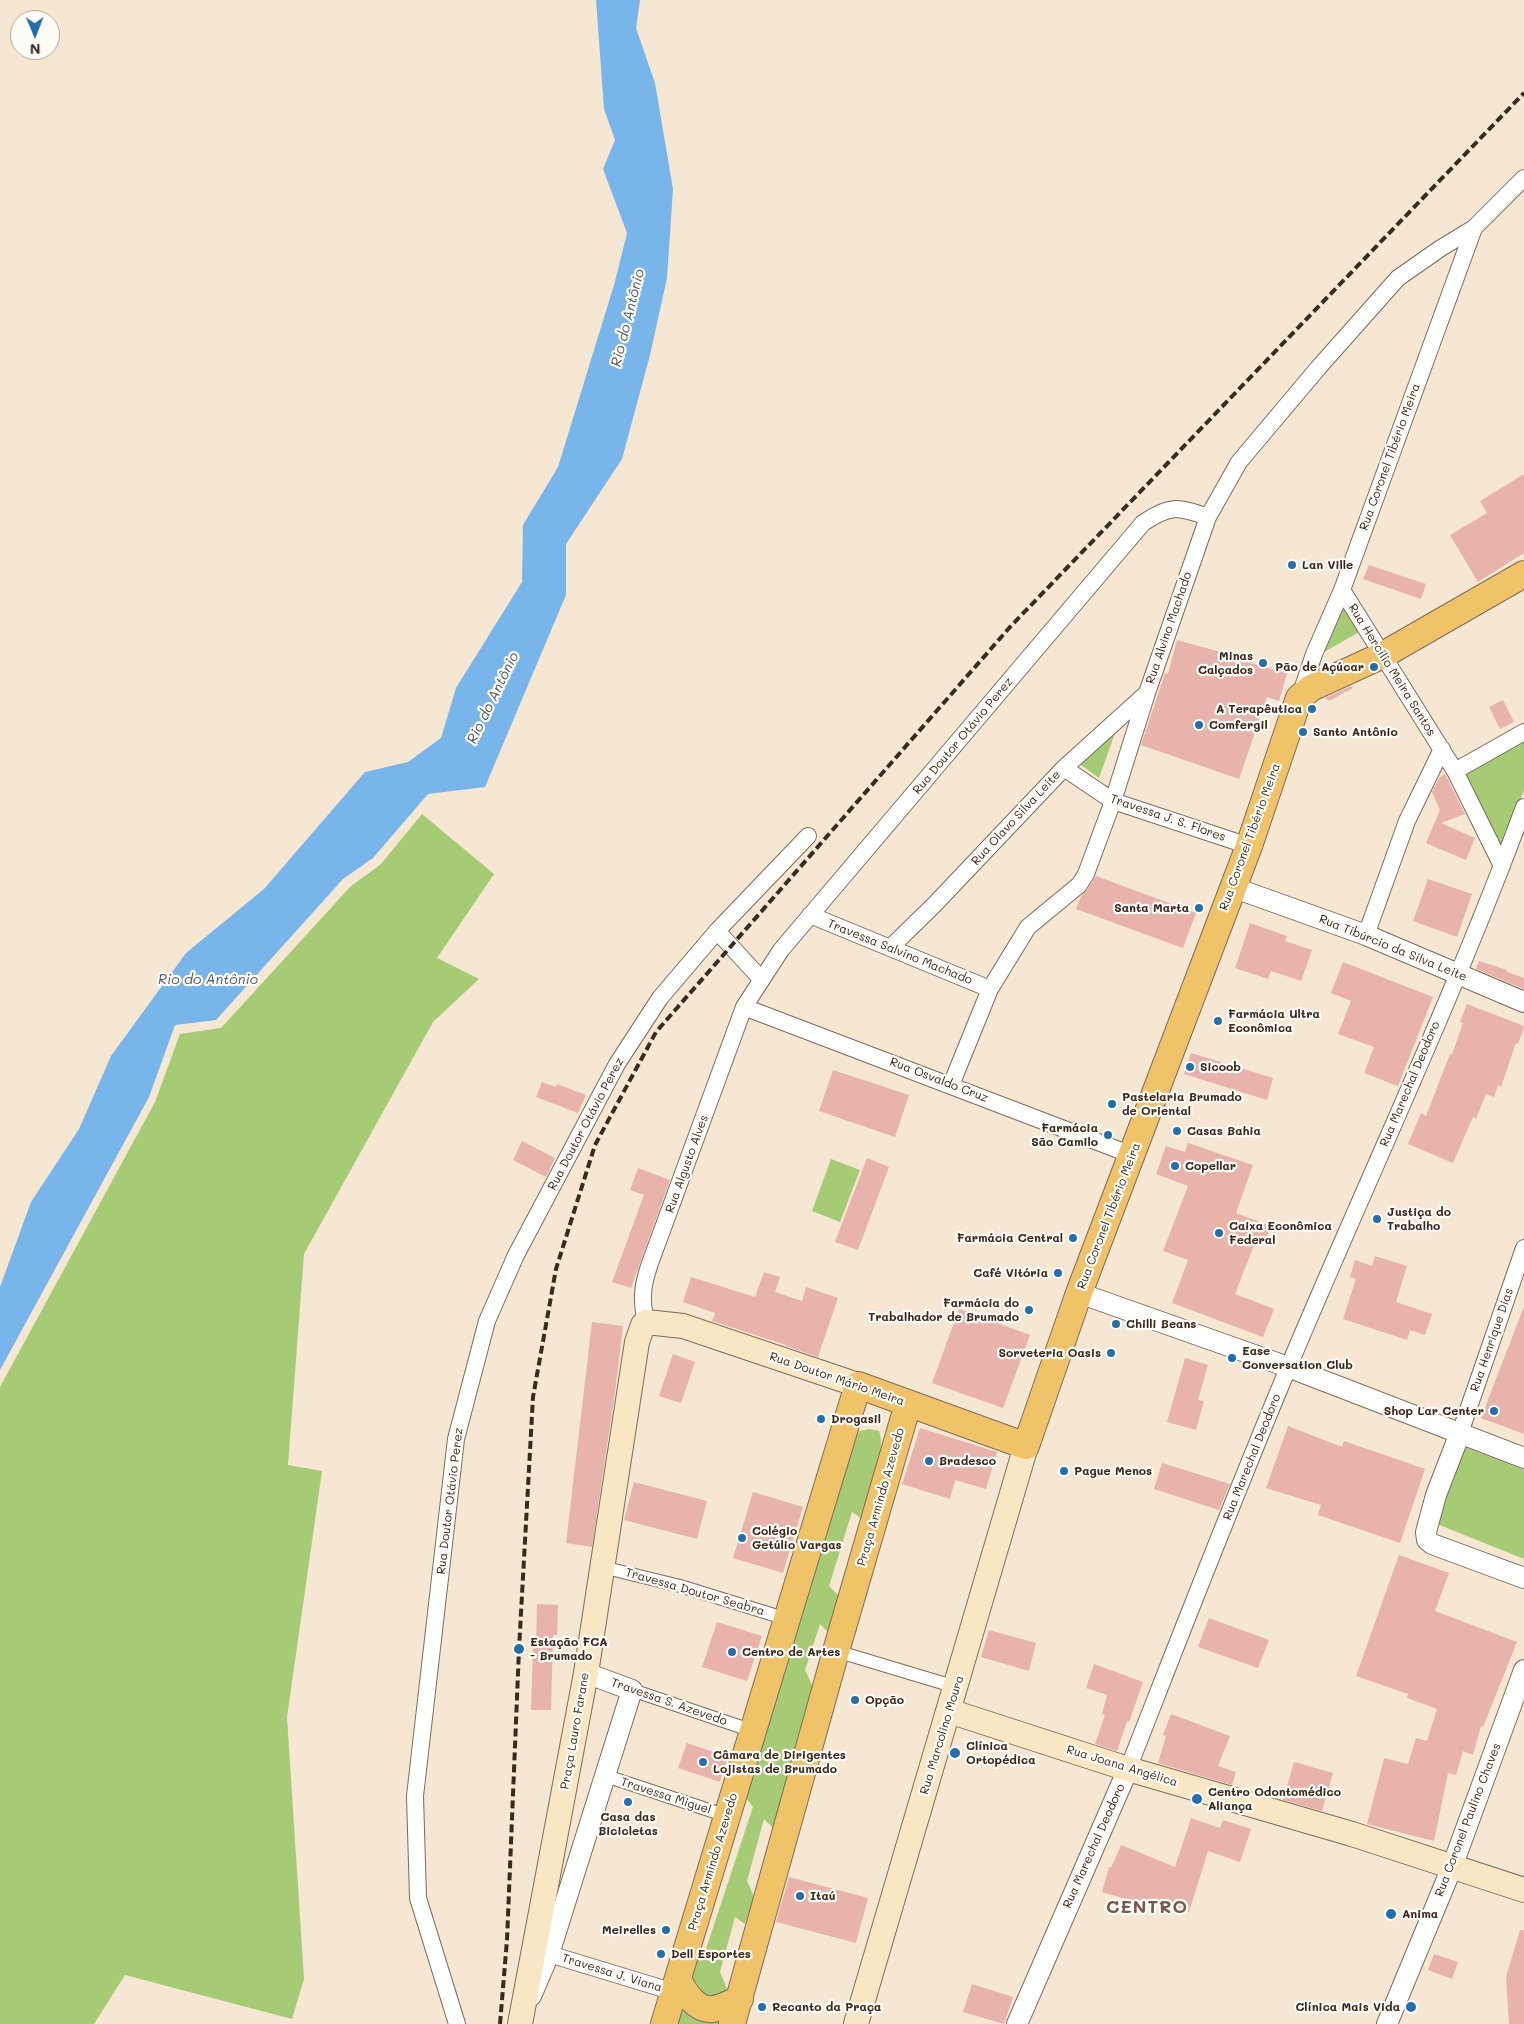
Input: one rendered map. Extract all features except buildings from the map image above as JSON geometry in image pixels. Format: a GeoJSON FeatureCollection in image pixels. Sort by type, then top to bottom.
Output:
{"type":"FeatureCollection","features":[{"type":"Feature","properties":{"kind":"main road"},"geometry":{"type":"LineString","coordinates":[[1299,698],[1311,688],[1383,655],[1524,574]]}},
{"type":"Feature","properties":{"kind":"main road","name":"Rua Coronel Tibério Meira"},"geometry":{"type":"LineString","coordinates":[[1026,1446],[1079,1293],[1249,846],[1299,698]]}},
{"type":"Feature","properties":{"kind":"main road","name":"Rua Doutor Mário Meira"},"geometry":{"type":"LineString","coordinates":[[646,1322],[683,1326],[858,1385],[1026,1446]]}},
{"type":"Feature","properties":{"kind":"main road","name":"Praça Lauro Farane"},"geometry":{"type":"LineString","coordinates":[[520,2023],[586,1673],[637,1342],[643,1325],[646,1322]]}},
{"type":"Feature","properties":{"kind":"main road","name":"Praça Armindo Azevedo"},"geometry":{"type":"LineString","coordinates":[[664,2024],[858,1385]]}},
{"type":"Feature","properties":{"kind":"main road","name":"Praça Armindo Azevedo"},"geometry":{"type":"LineString","coordinates":[[732,2024],[836,1651],[908,1404]]}},
{"type":"Feature","properties":{"kind":"main road","name":"Rua Marcolino Moura"},"geometry":{"type":"LineString","coordinates":[[856,2024],[1026,1446]]}},
{"type":"Feature","properties":{"kind":"main road","name":"Rua Joana Angélica"},"geometry":{"type":"LineString","coordinates":[[949,1711],[1128,1769],[1352,1834],[1524,1890]]}},
{"type":"Feature","properties":{"kind":"main road"},"geometry":{"type":"LineString","coordinates":[[676,1986],[702,2008],[713,2009],[740,1999]]}},
{"type":"Feature","properties":{"kind":"street"},"geometry":{"type":"LineString","coordinates":[[1474,228],[1524,178]]}},
{"type":"Feature","properties":{"kind":"street","name":"Rua Alvino Machado"},"geometry":{"type":"LineString","coordinates":[[951,1085],[990,989],[1028,927],[1079,885],[1086,874],[1113,801],[1147,693],[1208,517],[1239,462],[1319,367],[1398,278],[1474,228]]}},
{"type":"Feature","properties":{"kind":"street","name":"Rua Coronel Tibério Meira"},"geometry":{"type":"LineString","coordinates":[[1299,698],[1314,654],[1342,590],[1474,228]]}},
{"type":"Feature","properties":{"kind":"street","name":"Rua Doutor Otávio Perez"},"geometry":{"type":"LineString","coordinates":[[744,1008],[781,950],[1143,523],[1158,512],[1179,507],[1208,517]]}},
{"type":"Feature","properties":{"kind":"street","name":"Rua Hercílio Meira Santos"},"geometry":{"type":"LineString","coordinates":[[1342,590],[1455,771],[1502,866]]}},
{"type":"Feature","properties":{"kind":"street","name":"Rua Olavo Silva Leite"},"geometry":{"type":"LineString","coordinates":[[890,948],[935,904],[1064,768],[1147,693]]}},
{"type":"Feature","properties":{"kind":"street"},"geometry":{"type":"LineString","coordinates":[[1455,771],[1524,732]]}},
{"type":"Feature","properties":{"kind":"street","name":"Rua Hercílio Meira Santos"},"geometry":{"type":"LineString","coordinates":[[1366,935],[1407,821],[1442,749]]}},
{"type":"Feature","properties":{"kind":"street","name":"Travessa J. S. Flores"},"geometry":{"type":"LineString","coordinates":[[1064,768],[1113,801],[1249,846]]}},
{"type":"Feature","properties":{"kind":"street","name":"Rua Marechal Deodoro"},"geometry":{"type":"LineString","coordinates":[[1017,2024],[1128,1769],[1288,1368],[1457,974],[1502,866],[1524,807]]}},
{"type":"Feature","properties":{"kind":"street","name":"Rua Doutor Otávio Perez"},"geometry":{"type":"LineString","coordinates":[[457,2024],[418,1898],[415,1796],[456,1439],[487,1321],[516,1255],[617,1064],[660,998],[717,931],[808,836]]}},
{"type":"Feature","properties":{"kind":"street","name":"Rua Tibúrcio da Silva Leite"},"geometry":{"type":"LineString","coordinates":[[1232,887],[1366,935],[1524,1002]]}},
{"type":"Feature","properties":{"kind":"street","name":"Travessa Salvino Machado"},"geometry":{"type":"LineString","coordinates":[[810,916],[990,989]]}},
{"type":"Feature","properties":{"kind":"street"},"geometry":{"type":"LineString","coordinates":[[717,931],[761,979]]}},
{"type":"Feature","properties":{"kind":"street","name":"Rua Osvaldo Cruz"},"geometry":{"type":"LineString","coordinates":[[744,1008],[1132,1155]]}},
{"type":"Feature","properties":{"kind":"street","name":"Rua Algusto Alves"},"geometry":{"type":"LineString","coordinates":[[646,1322],[642,1305],[643,1285],[744,1008]]}},
{"type":"Feature","properties":{"kind":"street","name":"Rua Henrique Dias"},"geometry":{"type":"LineString","coordinates":[[1460,1433],[1524,1248]]}},
{"type":"Feature","properties":{"kind":"street"},"geometry":{"type":"LineString","coordinates":[[1079,1293],[1288,1368],[1524,1458]]}},
{"type":"Feature","properties":{"kind":"street"},"geometry":{"type":"LineString","coordinates":[[1460,1433],[1436,1495],[1426,1532],[1427,1540],[1432,1544],[1524,1578]]}},
{"type":"Feature","properties":{"kind":"street","name":"Travessa Doutor Seabra"},"geometry":{"type":"LineString","coordinates":[[602,1567],[680,1586],[787,1619]]}},
{"type":"Feature","properties":{"kind":"street"},"geometry":{"type":"LineString","coordinates":[[836,1651],[956,1687]]}},
{"type":"Feature","properties":{"kind":"street","name":"Rua Coronel Paulino Chaves"},"geometry":{"type":"LineString","coordinates":[[1387,2024],[1452,1867],[1524,1670]]}},
{"type":"Feature","properties":{"kind":"street","name":"Travessa S. Azevedo"},"geometry":{"type":"LineString","coordinates":[[586,1673],[753,1731]]}},
{"type":"Feature","properties":{"kind":"street","name":"Praça Lauro Farane"},"geometry":{"type":"LineString","coordinates":[[520,2023],[549,1954],[632,1690]]}},
{"type":"Feature","properties":{"kind":"street","name":"Travessa Miguel"},"geometry":{"type":"LineString","coordinates":[[606,1776],[727,1816]]}},
{"type":"Feature","properties":{"kind":"street","name":"Travessa J. Viana"},"geometry":{"type":"LineString","coordinates":[[549,1954],[676,1986]]}},
{"type":"Feature","properties":{"kind":"green space"},"geometry":{"type":"Polygon","coordinates":[[[1339,594],[1361,631],[1317,656],[1339,594]]]}},
{"type":"Feature","properties":{"kind":"green space"},"geometry":{"type":"Polygon","coordinates":[[[1125,705],[1099,778],[1067,755],[1125,705]]]}},
{"type":"Feature","properties":{"kind":"green space"},"geometry":{"type":"Polygon","coordinates":[[[1524,739],[1524,790],[1502,847],[1462,774],[1524,739]]]}},
{"type":"Feature","properties":{"kind":"green space"},"geometry":{"type":"Polygon","coordinates":[[[422,814],[494,874],[437,958],[479,979],[433,1022],[304,1254],[288,1465],[322,1471],[287,1717],[304,1979],[292,2019],[125,1975],[94,2024],[0,2024],[0,1387],[155,1102],[180,1034],[221,1028],[351,886],[380,865],[422,814]]]}},
{"type":"Feature","properties":{"kind":"green space"},"geometry":{"type":"Polygon","coordinates":[[[831,1159],[860,1170],[840,1222],[812,1211],[831,1159]]]}},
{"type":"Feature","properties":{"kind":"green space"},"geometry":{"type":"Polygon","coordinates":[[[869,1429],[879,1431],[881,1440],[876,1474],[862,1519],[852,1512],[829,1586],[840,1597],[830,1634],[820,1624],[805,1670],[814,1689],[773,1828],[764,1819],[747,1881],[754,1897],[745,1924],[735,1917],[720,1972],[727,1989],[714,2002],[690,1992],[691,1956],[703,1958],[753,1807],[743,1794],[854,1439],[860,1431],[869,1429]]]}},
{"type":"Feature","properties":{"kind":"green space"},"geometry":{"type":"Polygon","coordinates":[[[1462,1446],[1524,1470],[1524,1559],[1432,1522],[1462,1446]]]}},
{"type":"Feature","properties":{"kind":"green space"},"geometry":{"type":"Polygon","coordinates":[[[678,2006],[688,2014],[719,2020],[718,2024],[673,2024],[678,2006]]]}},
{"type":"Feature","properties":{"kind":"water","name":"Rio do Antônio"},"geometry":{"type":"Polygon","coordinates":[[[596,0],[640,0],[636,28],[655,83],[673,189],[667,278],[650,355],[622,459],[566,544],[566,595],[485,787],[428,794],[373,858],[343,879],[216,1020],[175,1025],[149,1097],[0,1370],[0,1287],[31,1202],[79,1129],[111,1056],[186,953],[264,889],[365,772],[408,762],[441,738],[456,688],[522,582],[523,525],[558,467],[614,285],[627,233],[603,169],[615,140],[604,109],[596,0]]]}},
{"type":"Feature","properties":{"kind":"railway"},"geometry":{"type":"LineString","coordinates":[[500,2024],[507,1940],[519,1649],[533,1397],[556,1269],[595,1145],[656,1032],[1010,627],[1524,93]]}},
{"type":"Feature","properties":{"kind":"place","name":"Lan Ville"},"geometry":{"type":"Point","coordinates":[1292,565]}},
{"type":"Feature","properties":{"kind":"place","name":"Minas Calçados"},"geometry":{"type":"Point","coordinates":[1263,663]}},
{"type":"Feature","properties":{"kind":"place","name":"Pão de Açúcar"},"geometry":{"type":"Point","coordinates":[1374,667]}},
{"type":"Feature","properties":{"kind":"place","name":"A Terapêutica"},"geometry":{"type":"Point","coordinates":[1312,709]}},
{"type":"Feature","properties":{"kind":"place","name":"Comfergil"},"geometry":{"type":"Point","coordinates":[1199,725]}},
{"type":"Feature","properties":{"kind":"place","name":"Santo Antônio"},"geometry":{"type":"Point","coordinates":[1303,732]}},
{"type":"Feature","properties":{"kind":"place","name":"Santa Marta"},"geometry":{"type":"Point","coordinates":[1199,908]}},
{"type":"Feature","properties":{"kind":"place","name":"Farmácia Ultra Econômica"},"geometry":{"type":"Point","coordinates":[1218,1021]}},
{"type":"Feature","properties":{"kind":"place","name":"Sicoob"},"geometry":{"type":"Point","coordinates":[1190,1067]}},
{"type":"Feature","properties":{"kind":"place","name":"Pastelaria Brumado de Oriental"},"geometry":{"type":"Point","coordinates":[1112,1104]}},
{"type":"Feature","properties":{"kind":"place","name":"Casas Bahia"},"geometry":{"type":"Point","coordinates":[1177,1131]}},
{"type":"Feature","properties":{"kind":"place","name":"Farmácia São Camilo"},"geometry":{"type":"Point","coordinates":[1108,1135]}},
{"type":"Feature","properties":{"kind":"place","name":"Copellar"},"geometry":{"type":"Point","coordinates":[1175,1166]}},
{"type":"Feature","properties":{"kind":"place","name":"Justiça do Trabalho"},"geometry":{"type":"Point","coordinates":[1377,1219]}},
{"type":"Feature","properties":{"kind":"place","name":"Caixa Econômica Federal"},"geometry":{"type":"Point","coordinates":[1219,1233]}},
{"type":"Feature","properties":{"kind":"place","name":"Farmácia Central"},"geometry":{"type":"Point","coordinates":[1073,1238]}},
{"type":"Feature","properties":{"kind":"place","name":"Café Vitória"},"geometry":{"type":"Point","coordinates":[1058,1273]}},
{"type":"Feature","properties":{"kind":"place","name":"Farmácia do Trabalhador de Brumado"},"geometry":{"type":"Point","coordinates":[1029,1310]}},
{"type":"Feature","properties":{"kind":"place","name":"Chilli Beans"},"geometry":{"type":"Point","coordinates":[1116,1324]}},
{"type":"Feature","properties":{"kind":"place","name":"Sorveteria Oasis"},"geometry":{"type":"Point","coordinates":[1111,1353]}},
{"type":"Feature","properties":{"kind":"place","name":"Ease Conversation Club"},"geometry":{"type":"Point","coordinates":[1232,1358]}},
{"type":"Feature","properties":{"kind":"place","name":"Shop Lar Center"},"geometry":{"type":"Point","coordinates":[1494,1411]}},
{"type":"Feature","properties":{"kind":"place","name":"Drogasil"},"geometry":{"type":"Point","coordinates":[821,1419]}},
{"type":"Feature","properties":{"kind":"place","name":"Bradesco"},"geometry":{"type":"Point","coordinates":[929,1461]}},
{"type":"Feature","properties":{"kind":"place","name":"Pague Menos"},"geometry":{"type":"Point","coordinates":[1064,1471]}},
{"type":"Feature","properties":{"kind":"place","name":"Colégio Getúlio Vargas"},"geometry":{"type":"Point","coordinates":[742,1538]}},
{"type":"Feature","properties":{"kind":"place","name":"Estação FCA - Brumado"},"geometry":{"type":"Point","coordinates":[519,1649]}},
{"type":"Feature","properties":{"kind":"place","name":"Centro de Artes"},"geometry":{"type":"Point","coordinates":[732,1652]}},
{"type":"Feature","properties":{"kind":"place","name":"Opção"},"geometry":{"type":"Point","coordinates":[855,1700]}},
{"type":"Feature","properties":{"kind":"place","name":"Clínica Ortopédica"},"geometry":{"type":"Point","coordinates":[955,1753]}},
{"type":"Feature","properties":{"kind":"place","name":"Câmara de Dirigentes Lojistas de Brumado"},"geometry":{"type":"Point","coordinates":[703,1762]}},
{"type":"Feature","properties":{"kind":"place","name":"Centro Odontomédico Aliança"},"geometry":{"type":"Point","coordinates":[1197,1799]}},
{"type":"Feature","properties":{"kind":"place","name":"Casa das Bicicletas"},"geometry":{"type":"Point","coordinates":[628,1802]}},
{"type":"Feature","properties":{"kind":"place","name":"Itaú"},"geometry":{"type":"Point","coordinates":[800,1896]}},
{"type":"Feature","properties":{"kind":"place","name":"Anima"},"geometry":{"type":"Point","coordinates":[1391,1914]}},
{"type":"Feature","properties":{"kind":"place","name":"Meirelles"},"geometry":{"type":"Point","coordinates":[666,1930]}},
{"type":"Feature","properties":{"kind":"place","name":"Dell Esportes"},"geometry":{"type":"Point","coordinates":[661,1954]}},
{"type":"Feature","properties":{"kind":"place","name":"Recanto da Praça"},"geometry":{"type":"Point","coordinates":[762,2007]}},
{"type":"Feature","properties":{"kind":"place","name":"Clínica Mais Vida"},"geometry":{"type":"Point","coordinates":[1411,2007]}},
{"type":"Feature","properties":{"kind":"district","name":"CENTRO"},"geometry":{"type":"Point","coordinates":[1147,1907]}}]}
